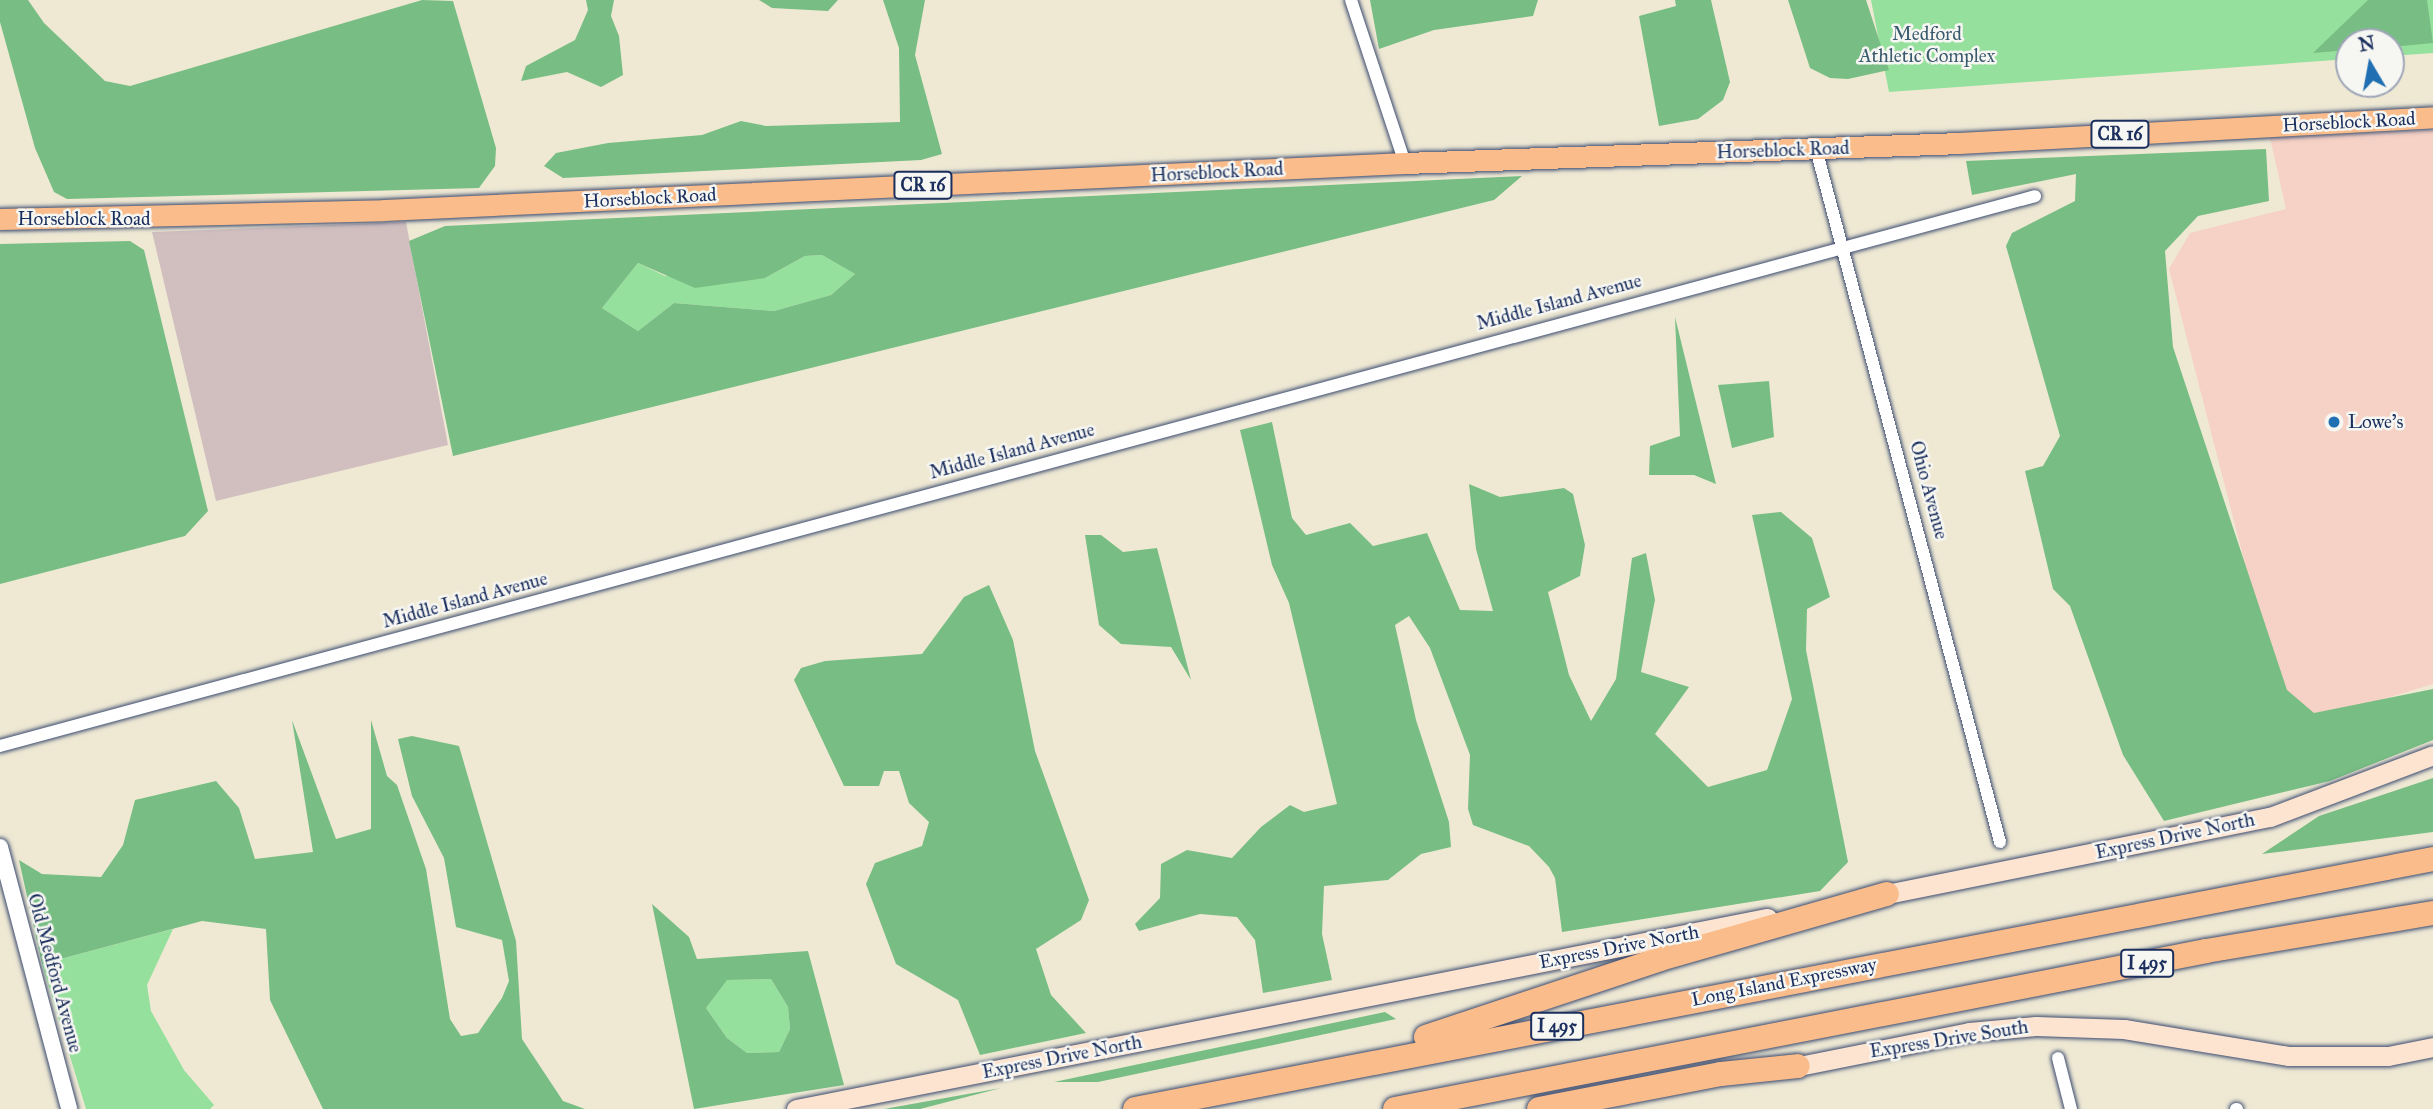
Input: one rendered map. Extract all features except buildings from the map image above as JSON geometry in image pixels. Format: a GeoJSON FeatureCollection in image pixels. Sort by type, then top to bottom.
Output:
{"type":"FeatureCollection","features":[{"type":"Feature","properties":{"kind":"highway","name":"Long Island Expressway"},"geometry":{"type":"LineString","coordinates":[[1135,1109],[2433,859]]}},
{"type":"Feature","properties":{"kind":"highway"},"geometry":{"type":"LineString","coordinates":[[1245,1087],[1461,1027],[1660,959],[1886,894]]}},
{"type":"Feature","properties":{"kind":"highway","name":"I 495"},"geometry":{"type":"LineString","coordinates":[[1395,1109],[2194,954],[2433,913]]}},
{"type":"Feature","properties":{"kind":"highway"},"geometry":{"type":"LineString","coordinates":[[1539,1109],[1721,1074],[1798,1066]]}},
{"type":"Feature","properties":{"kind":"main road","name":"Horseblock Road"},"geometry":{"type":"LineString","coordinates":[[0,219],[384,210],[1405,163],[1816,149],[2433,117]]}},
{"type":"Feature","properties":{"kind":"main road","name":"Express Drive North"},"geometry":{"type":"LineString","coordinates":[[796,1109],[2270,817],[2433,755]]}},
{"type":"Feature","properties":{"kind":"main road","name":"Express Drive South"},"geometry":{"type":"LineString","coordinates":[[1594,1109],[1969,1032],[2036,1026],[2124,1029],[2288,1056],[2389,1056],[2433,1047]]}},
{"type":"Feature","properties":{"kind":"street"},"geometry":{"type":"LineString","coordinates":[[1351,0],[1405,163]]}},
{"type":"Feature","properties":{"kind":"street","name":"Ohio Avenue"},"geometry":{"type":"LineString","coordinates":[[1816,149],[2000,842]]}},
{"type":"Feature","properties":{"kind":"street","name":"Middle Island Avenue"},"geometry":{"type":"LineString","coordinates":[[0,746],[1842,245],[2035,196]]}},
{"type":"Feature","properties":{"kind":"street","name":"Old Medford Avenue"},"geometry":{"type":"LineString","coordinates":[[0,847],[69,1109]]}},
{"type":"Feature","properties":{"kind":"street"},"geometry":{"type":"LineString","coordinates":[[2057,1058],[2071,1109]]}},
{"type":"Feature","properties":{"kind":"shaded area"},"geometry":{"type":"Polygon","coordinates":[[[2433,130],[2433,684],[2315,720],[2278,692],[2169,269],[2190,233],[2286,209],[2270,138],[2433,130]]]}},
{"type":"Feature","properties":{"kind":"shaded area"},"geometry":{"type":"Polygon","coordinates":[[[406,222],[448,445],[216,501],[152,232],[406,222]]]}},
{"type":"Feature","properties":{"kind":"green space"},"geometry":{"type":"Polygon","coordinates":[[[0,0],[28,0],[44,23],[105,81],[130,86],[422,0],[453,1],[496,148],[495,166],[479,188],[67,199],[54,192],[35,148],[0,22],[0,0]]]}},
{"type":"Feature","properties":{"kind":"green space"},"geometry":{"type":"Polygon","coordinates":[[[586,0],[614,0],[611,16],[619,36],[623,75],[601,87],[567,72],[521,81],[526,66],[575,40],[588,10],[586,0]]]}},
{"type":"Feature","properties":{"kind":"green space"},"geometry":{"type":"Polygon","coordinates":[[[759,0],[838,0],[828,11],[772,8],[759,0]]]}},
{"type":"Feature","properties":{"kind":"green space"},"geometry":{"type":"Polygon","coordinates":[[[883,0],[925,0],[915,55],[942,154],[921,160],[563,178],[544,166],[556,153],[608,143],[702,135],[741,121],[766,126],[900,122],[899,48],[883,0]]]}},
{"type":"Feature","properties":{"kind":"green space"},"geometry":{"type":"Polygon","coordinates":[[[1370,0],[1538,0],[1533,16],[1434,30],[1379,49],[1370,0]]]}},
{"type":"Feature","properties":{"kind":"green space"},"geometry":{"type":"Polygon","coordinates":[[[1675,0],[1711,0],[1730,82],[1723,100],[1698,119],[1659,126],[1639,16],[1676,6],[1675,0]]]}},
{"type":"Feature","properties":{"kind":"green space"},"geometry":{"type":"Polygon","coordinates":[[[1788,0],[1866,0],[1889,70],[1848,79],[1830,78],[1810,68],[1788,0]]]}},
{"type":"Feature","properties":{"kind":"green space","name":"Medford Athletic Complex"},"geometry":{"type":"Polygon","coordinates":[[[1871,0],[2433,0],[2433,53],[2405,55],[2405,28],[2335,28],[2335,60],[1889,92],[1871,0]]]}},
{"type":"Feature","properties":{"kind":"green space"},"geometry":{"type":"Polygon","coordinates":[[[2368,0],[2427,0],[2433,43],[2405,46],[2405,28],[2339,28],[2368,0]]]}},
{"type":"Feature","properties":{"kind":"green space"},"geometry":{"type":"Polygon","coordinates":[[[2335,32],[2335,51],[2313,53],[2335,32]]]}},
{"type":"Feature","properties":{"kind":"green space"},"geometry":{"type":"Polygon","coordinates":[[[2266,149],[2269,201],[2198,216],[2165,251],[2173,347],[2287,690],[2314,713],[2433,689],[2433,740],[2330,781],[2164,821],[2123,755],[2070,606],[2053,589],[2025,471],[2043,466],[2060,436],[2006,246],[2012,233],[2075,201],[2076,174],[1972,195],[1966,161],[2266,149]]]}},
{"type":"Feature","properties":{"kind":"green space"},"geometry":{"type":"Polygon","coordinates":[[[1522,176],[1494,200],[453,456],[409,241],[445,226],[1522,176]],[[822,255],[805,256],[765,278],[695,288],[638,263],[602,308],[638,331],[674,303],[774,311],[831,295],[855,274],[822,255]]]}},
{"type":"Feature","properties":{"kind":"green space"},"geometry":{"type":"Polygon","coordinates":[[[130,241],[144,250],[208,511],[185,536],[0,584],[0,244],[130,241]]]}},
{"type":"Feature","properties":{"kind":"green space"},"geometry":{"type":"Polygon","coordinates":[[[822,255],[855,274],[831,295],[774,311],[674,303],[638,331],[602,308],[638,263],[665,276],[765,278],[805,256],[822,255]]]}},
{"type":"Feature","properties":{"kind":"green space"},"geometry":{"type":"Polygon","coordinates":[[[1675,317],[1716,484],[1694,475],[1649,475],[1650,446],[1680,436],[1675,317]]]}},
{"type":"Feature","properties":{"kind":"green space"},"geometry":{"type":"Polygon","coordinates":[[[1769,381],[1774,437],[1732,448],[1718,385],[1769,381]]]}},
{"type":"Feature","properties":{"kind":"green space"},"geometry":{"type":"Polygon","coordinates":[[[1272,422],[1292,518],[1306,535],[1350,523],[1373,546],[1427,533],[1460,610],[1493,611],[1476,549],[1469,484],[1500,497],[1564,488],[1573,494],[1585,545],[1580,576],[1548,592],[1569,675],[1591,721],[1616,679],[1632,558],[1646,553],[1655,600],[1641,672],[1689,687],[1655,734],[1708,787],[1767,770],[1792,699],[1752,515],[1781,512],[1812,538],[1830,597],[1807,609],[1806,650],[1848,862],[1820,891],[1562,932],[1555,878],[1549,867],[1529,846],[1473,825],[1468,809],[1470,755],[1430,648],[1409,616],[1395,625],[1416,720],[1449,822],[1451,847],[1421,854],[1388,880],[1324,886],[1322,934],[1332,980],[1263,993],[1255,940],[1237,917],[1200,914],[1139,931],[1135,924],[1160,898],[1161,864],[1187,850],[1232,858],[1261,827],[1290,805],[1304,812],[1337,804],[1289,603],[1272,565],[1240,430],[1272,422]]]}},
{"type":"Feature","properties":{"kind":"green space"},"geometry":{"type":"Polygon","coordinates":[[[1085,535],[1101,535],[1123,552],[1157,548],[1191,680],[1171,647],[1121,644],[1099,625],[1085,535]]]}},
{"type":"Feature","properties":{"kind":"green space"},"geometry":{"type":"Polygon","coordinates":[[[989,585],[1013,640],[1035,751],[1089,900],[1081,920],[1036,949],[1051,995],[1086,1033],[980,1055],[958,1000],[896,964],[866,884],[875,863],[922,846],[929,822],[909,803],[899,771],[884,771],[879,786],[844,786],[794,680],[801,668],[825,661],[922,654],[964,597],[989,585]]]}},
{"type":"Feature","properties":{"kind":"green space"},"geometry":{"type":"Polygon","coordinates":[[[292,720],[336,839],[371,829],[371,720],[387,776],[397,785],[426,869],[450,1019],[461,1036],[478,1033],[502,998],[509,981],[502,940],[456,927],[444,858],[412,796],[398,739],[412,736],[459,746],[516,941],[522,1039],[563,1101],[585,1109],[323,1109],[270,1000],[266,929],[202,921],[42,964],[19,860],[42,874],[101,877],[123,845],[135,800],[216,781],[239,808],[255,859],[313,852],[292,720]]]}},
{"type":"Feature","properties":{"kind":"green space"},"geometry":{"type":"Polygon","coordinates":[[[2433,778],[2433,832],[2262,854],[2319,816],[2433,778]]]}},
{"type":"Feature","properties":{"kind":"green space"},"geometry":{"type":"Polygon","coordinates":[[[652,904],[689,937],[697,959],[808,951],[844,1085],[694,1109],[652,904]],[[771,979],[727,980],[706,1008],[727,1038],[747,1053],[779,1052],[790,1029],[788,1007],[771,979]]]}},
{"type":"Feature","properties":{"kind":"green space"},"geometry":{"type":"Polygon","coordinates":[[[173,929],[147,985],[151,1011],[184,1070],[214,1105],[210,1109],[86,1109],[42,964],[173,929]]]}},
{"type":"Feature","properties":{"kind":"green space"},"geometry":{"type":"Polygon","coordinates":[[[771,979],[788,1007],[790,1029],[779,1052],[747,1053],[727,1038],[706,1008],[726,980],[771,979]]]}},
{"type":"Feature","properties":{"kind":"green space"},"geometry":{"type":"Polygon","coordinates":[[[1385,1012],[1396,1019],[1098,1082],[1054,1082],[1385,1012]]]}},
{"type":"Feature","properties":{"kind":"green space"},"geometry":{"type":"Polygon","coordinates":[[[1001,1088],[920,1109],[884,1109],[1001,1088]]]}},
{"type":"Feature","properties":{"kind":"place","name":"Lowe's"},"geometry":{"type":"Point","coordinates":[2334,422]}}]}
